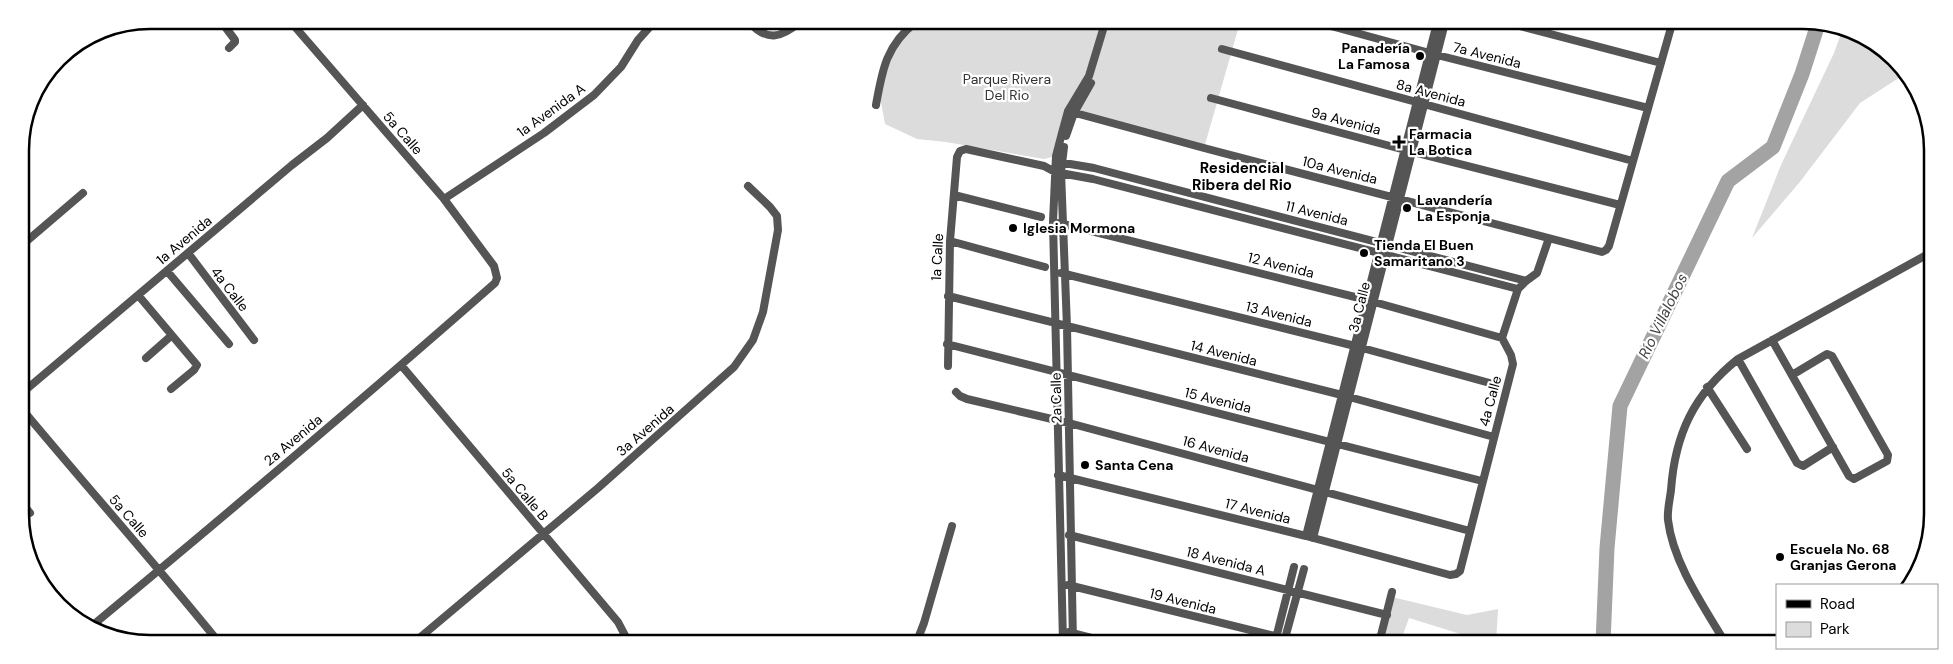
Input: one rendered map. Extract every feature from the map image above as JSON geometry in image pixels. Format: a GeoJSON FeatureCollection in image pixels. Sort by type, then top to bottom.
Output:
{"type":"FeatureCollection","features":[{"type":"Feature","properties":{"kind":"street"},"geometry":{"type":"LineString","coordinates":[[227,29],[235,40],[230,48]]}},
{"type":"Feature","properties":{"kind":"street","name":"5a Calle"},"geometry":{"type":"LineString","coordinates":[[297,29],[444,200],[494,266]]}},
{"type":"Feature","properties":{"kind":"street","name":"1a Avenida A"},"geometry":{"type":"LineString","coordinates":[[444,200],[544,133],[594,95],[621,67],[638,40],[648,29]]}},
{"type":"Feature","properties":{"kind":"street"},"geometry":{"type":"LineString","coordinates":[[756,29],[767,36],[778,36],[792,29]]}},
{"type":"Feature","properties":{"kind":"street"},"geometry":{"type":"LineString","coordinates":[[876,106],[883,67],[889,54],[908,29]]}},
{"type":"Feature","properties":{"kind":"street"},"geometry":{"type":"LineString","coordinates":[[1059,159],[1071,112],[1090,76],[1103,29]]}},
{"type":"Feature","properties":{"kind":"street"},"geometry":{"type":"LineString","coordinates":[[1071,112],[1094,77],[1108,29]]}},
{"type":"Feature","properties":{"kind":"street","name":"7a Avenida"},"geometry":{"type":"LineString","coordinates":[[1342,29],[1648,108]]}},
{"type":"Feature","properties":{"kind":"street","name":"3a Calle"},"geometry":{"type":"LineString","coordinates":[[1310,537],[1433,54],[1436,29]]}},
{"type":"Feature","properties":{"kind":"street","name":"3a Calle"},"geometry":{"type":"LineString","coordinates":[[1433,54],[1443,29]]}},
{"type":"Feature","properties":{"kind":"street"},"geometry":{"type":"LineString","coordinates":[[1531,29],[1661,63]]}},
{"type":"Feature","properties":{"kind":"street"},"geometry":{"type":"LineString","coordinates":[[1620,205],[1671,29]]}},
{"type":"Feature","properties":{"kind":"street","name":"8a Avenida"},"geometry":{"type":"LineString","coordinates":[[1222,49],[1633,160]]}},
{"type":"Feature","properties":{"kind":"street","name":"9a Avenida"},"geometry":{"type":"LineString","coordinates":[[1211,98],[1620,205]]}},
{"type":"Feature","properties":{"kind":"street","name":"1a Avenida"},"geometry":{"type":"LineString","coordinates":[[29,386],[327,138],[362,105]]}},
{"type":"Feature","properties":{"kind":"street","name":"10a Avenida"},"geometry":{"type":"LineString","coordinates":[[1071,112],[1602,252],[1606,250],[1620,205]]}},
{"type":"Feature","properties":{"kind":"street","name":"11 Avenida"},"geometry":{"type":"LineString","coordinates":[[960,151],[966,149],[1044,166],[1058,172],[1518,289]]}},
{"type":"Feature","properties":{"kind":"street","name":"1a Calle"},"geometry":{"type":"LineString","coordinates":[[948,366],[950,242],[957,157],[960,151]]}},
{"type":"Feature","properties":{"kind":"street","name":"11 Avenida"},"geometry":{"type":"LineString","coordinates":[[1044,166],[1059,159],[1526,281]]}},
{"type":"Feature","properties":{"kind":"street","name":"2a Calle"},"geometry":{"type":"LineString","coordinates":[[1059,159],[1052,222],[1063,635]]}},
{"type":"Feature","properties":{"kind":"street","name":"2a Calle"},"geometry":{"type":"LineString","coordinates":[[1058,172],[1063,224],[1067,327],[1073,633]]}},
{"type":"Feature","properties":{"kind":"street","name":"3a Avenida"},"geometry":{"type":"LineString","coordinates":[[423,635],[543,534],[734,367],[753,340],[763,312],[778,230],[778,216],[748,186]]}},
{"type":"Feature","properties":{"kind":"street"},"geometry":{"type":"LineString","coordinates":[[29,239],[83,193]]}},
{"type":"Feature","properties":{"kind":"street"},"geometry":{"type":"LineString","coordinates":[[954,195],[1041,217]]}},
{"type":"Feature","properties":{"kind":"street","name":"12 Avenida"},"geometry":{"type":"LineString","coordinates":[[1052,222],[1370,301],[1502,338]]}},
{"type":"Feature","properties":{"kind":"street"},"geometry":{"type":"LineString","coordinates":[[1502,338],[1518,289],[1537,273],[1549,238]]}},
{"type":"Feature","properties":{"kind":"street"},"geometry":{"type":"LineString","coordinates":[[950,242],[1045,267]]}},
{"type":"Feature","properties":{"kind":"street","name":"4a Calle"},"geometry":{"type":"LineString","coordinates":[[188,253],[254,340]]}},
{"type":"Feature","properties":{"kind":"street"},"geometry":{"type":"LineString","coordinates":[[1721,635],[1688,580],[1668,520],[1673,462],[1690,414],[1707,387],[1722,371],[1738,359],[1924,256]]}},
{"type":"Feature","properties":{"kind":"street","name":"2a Avenida"},"geometry":{"type":"LineString","coordinates":[[96,622],[495,282],[497,278],[494,266]]}},
{"type":"Feature","properties":{"kind":"street"},"geometry":{"type":"LineString","coordinates":[[167,271],[230,344]]}},
{"type":"Feature","properties":{"kind":"street","name":"13 Avenida"},"geometry":{"type":"LineString","coordinates":[[1054,272],[1358,347],[1498,384]]}},
{"type":"Feature","properties":{"kind":"street"},"geometry":{"type":"LineString","coordinates":[[138,295],[196,367],[171,389]]}},
{"type":"Feature","properties":{"kind":"street","name":"14 Avenida"},"geometry":{"type":"LineString","coordinates":[[948,296],[1346,396],[1494,437]]}},
{"type":"Feature","properties":{"kind":"street"},"geometry":{"type":"LineString","coordinates":[[146,358],[172,336]]}},
{"type":"Feature","properties":{"kind":"street","name":"4a Calle"},"geometry":{"type":"LineString","coordinates":[[1450,575],[1456,574],[1460,570],[1513,364],[1511,355],[1502,338]]}},
{"type":"Feature","properties":{"kind":"street"},"geometry":{"type":"LineString","coordinates":[[1772,340],[1849,476],[1854,480],[1887,462],[1889,459],[1888,455],[1832,356],[1827,354],[1792,375]]}},
{"type":"Feature","properties":{"kind":"street","name":"15 Avenida"},"geometry":{"type":"LineString","coordinates":[[947,344],[1482,481]]}},
{"type":"Feature","properties":{"kind":"street"},"geometry":{"type":"LineString","coordinates":[[1738,359],[1797,464],[1802,466],[1833,447]]}},
{"type":"Feature","properties":{"kind":"street","name":"5a Calle B"},"geometry":{"type":"LineString","coordinates":[[400,365],[618,622],[625,635]]}},
{"type":"Feature","properties":{"kind":"street"},"geometry":{"type":"LineString","coordinates":[[1707,387],[1747,449]]}},
{"type":"Feature","properties":{"kind":"street","name":"16 Avenida"},"geometry":{"type":"LineString","coordinates":[[956,392],[967,399],[1069,423],[1470,531]]}},
{"type":"Feature","properties":{"kind":"street","name":"5a Calle"},"geometry":{"type":"LineString","coordinates":[[29,417],[118,524],[160,569],[212,635]]}},
{"type":"Feature","properties":{"kind":"street","name":"17 Avenida"},"geometry":{"type":"LineString","coordinates":[[1058,475],[1310,537],[1450,575]]}},
{"type":"Feature","properties":{"kind":"street"},"geometry":{"type":"LineString","coordinates":[[920,635],[952,526]]}},
{"type":"Feature","properties":{"kind":"street","name":"18 Avenida A"},"geometry":{"type":"LineString","coordinates":[[1060,532],[1387,615]]}},
{"type":"Feature","properties":{"kind":"street"},"geometry":{"type":"LineString","coordinates":[[1276,635],[1294,567]]}},
{"type":"Feature","properties":{"kind":"street"},"geometry":{"type":"LineString","coordinates":[[1286,635],[1304,569]]}},
{"type":"Feature","properties":{"kind":"street","name":"19 Avenida"},"geometry":{"type":"LineString","coordinates":[[1061,583],[1256,635]]}},
{"type":"Feature","properties":{"kind":"street"},"geometry":{"type":"LineString","coordinates":[[1381,635],[1392,592]]}},
{"type":"Feature","properties":{"kind":"street"},"geometry":{"type":"LineString","coordinates":[[1063,631],[1081,635]]}},
{"type":"Feature","properties":{"kind":"green space","name":"Parque Rivera Del Rio"},"geometry":{"type":"Polygon","coordinates":[[[910,29],[1238,29],[1204,148],[1068,108],[1056,156],[1044,159],[946,142],[917,139],[885,124],[881,102],[876,92],[889,54],[910,29]]]}},
{"type":"Feature","properties":{"kind":"green space"},"geometry":{"type":"Polygon","coordinates":[[[1840,35],[1849,38],[1870,49],[1883,59],[1900,77],[1860,103],[1799,183],[1752,238],[1781,165],[1834,53],[1840,35]]]}},
{"type":"Feature","properties":{"kind":"green space"},"geometry":{"type":"Polygon","coordinates":[[[1392,597],[1467,615],[1498,609],[1496,635],[1464,635],[1409,618],[1403,635],[1384,635],[1392,597]]]}},
{"type":"Feature","properties":{"kind":"waterway","name":"Río Villalobos"},"geometry":{"type":"LineString","coordinates":[[1603,635],[1607,548],[1620,406],[1728,181],[1773,147],[1802,74],[1816,30]]}},
{"type":"Feature","properties":{"kind":"place","name":"Panadería La Famosa"},"geometry":{"type":"Point","coordinates":[1420,56]}},
{"type":"Feature","properties":{"kind":"place","name":"Farmacia La Botica"},"geometry":{"type":"Point","coordinates":[1399,142]}},
{"type":"Feature","properties":{"kind":"place","name":"Lavandería La Esponja"},"geometry":{"type":"Point","coordinates":[1407,208]}},
{"type":"Feature","properties":{"kind":"place","name":"Iglesia Mormona"},"geometry":{"type":"Point","coordinates":[1013,228]}},
{"type":"Feature","properties":{"kind":"place","name":"Tienda El Buen Samaritano 3"},"geometry":{"type":"Point","coordinates":[1364,253]}},
{"type":"Feature","properties":{"kind":"place","name":"Santa Cena"},"geometry":{"type":"Point","coordinates":[1085,465]}},
{"type":"Feature","properties":{"kind":"place","name":"Escuela No. 68 Granjas Gerona"},"geometry":{"type":"Point","coordinates":[1780,557]}},
{"type":"Feature","properties":{"kind":"district","name":"Residencial Ribera del Rio"},"geometry":{"type":"Point","coordinates":[1242,176]}}]}
